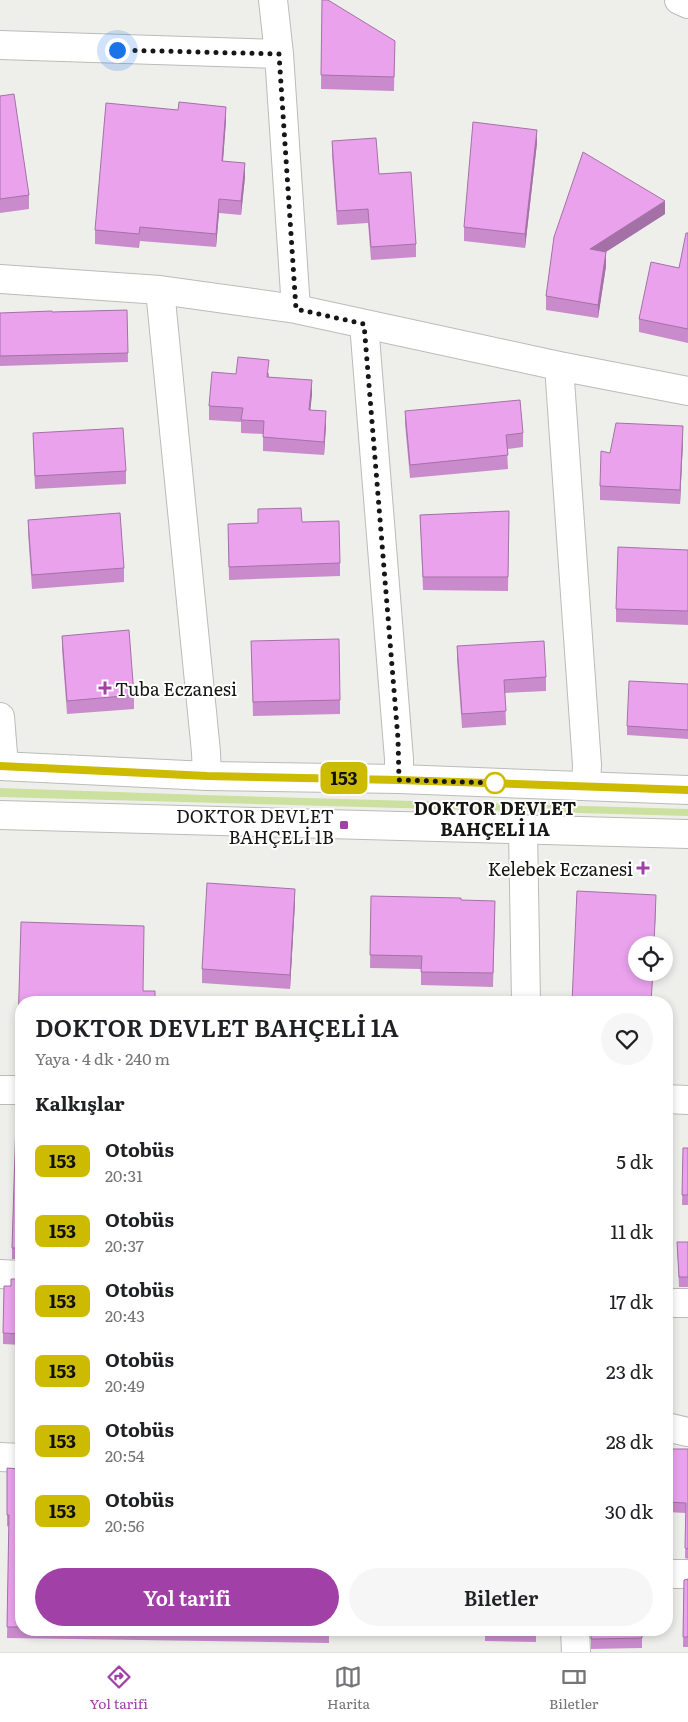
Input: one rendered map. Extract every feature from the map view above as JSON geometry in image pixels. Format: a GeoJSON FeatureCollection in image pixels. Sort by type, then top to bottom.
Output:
{"type":"FeatureCollection","features":[{"type":"Feature","properties":{"kind":"main road"},"geometry":{"type":"LineString","coordinates":[[273,0],[279,54],[296,309]]}},
{"type":"Feature","properties":{"kind":"main road"},"geometry":{"type":"LineString","coordinates":[[679,0],[688,4]]}},
{"type":"Feature","properties":{"kind":"main road"},"geometry":{"type":"LineString","coordinates":[[0,45],[279,54]]}},
{"type":"Feature","properties":{"kind":"main road"},"geometry":{"type":"LineString","coordinates":[[0,280],[160,290],[296,309],[559,366],[688,391]]}},
{"type":"Feature","properties":{"kind":"main road"},"geometry":{"type":"LineString","coordinates":[[160,290],[207,776]]}},
{"type":"Feature","properties":{"kind":"main road"},"geometry":{"type":"LineString","coordinates":[[364,324],[398,739],[399,780]]}},
{"type":"Feature","properties":{"kind":"main road"},"geometry":{"type":"LineString","coordinates":[[559,366],[587,765],[586,786]]}},
{"type":"Feature","properties":{"kind":"main road"},"geometry":{"type":"LineString","coordinates":[[0,717],[2,766],[207,776],[399,780],[688,790]]}},
{"type":"Feature","properties":{"kind":"main road"},"geometry":{"type":"LineString","coordinates":[[0,815],[688,834]]}},
{"type":"Feature","properties":{"kind":"main road"},"geometry":{"type":"LineString","coordinates":[[524,830],[526,996]]}},
{"type":"Feature","properties":{"kind":"main road"},"geometry":{"type":"LineString","coordinates":[[0,1090],[15,1090]]}},
{"type":"Feature","properties":{"kind":"main road"},"geometry":{"type":"LineString","coordinates":[[673,1099],[688,1100]]}},
{"type":"Feature","properties":{"kind":"main road"},"geometry":{"type":"LineString","coordinates":[[0,1274],[15,1274]]}},
{"type":"Feature","properties":{"kind":"main road"},"geometry":{"type":"LineString","coordinates":[[673,1303],[688,1303]]}},
{"type":"Feature","properties":{"kind":"main road"},"geometry":{"type":"LineString","coordinates":[[673,1429],[688,1432]]}},
{"type":"Feature","properties":{"kind":"main road"},"geometry":{"type":"LineString","coordinates":[[0,1457],[15,1458]]}},
{"type":"Feature","properties":{"kind":"main road"},"geometry":{"type":"LineString","coordinates":[[673,1574],[688,1574]]}},
{"type":"Feature","properties":{"kind":"main road"},"geometry":{"type":"LineString","coordinates":[[575,1636],[576,1652]]}},
{"type":"Feature","properties":{"kind":"green space"},"geometry":{"type":"Polygon","coordinates":[[[0,788],[688,809],[688,816],[0,797],[0,788]]]}},
{"type":"Feature","properties":{"kind":"building"},"geometry":{"type":"Polygon","coordinates":[[[322,0],[328,0],[395,41],[394,77],[321,75],[322,0]]]}},
{"type":"Feature","properties":{"kind":"building"},"geometry":{"type":"Polygon","coordinates":[[[14,94],[29,195],[0,199],[0,96],[14,94]]]}},
{"type":"Feature","properties":{"kind":"building"},"geometry":{"type":"Polygon","coordinates":[[[179,102],[226,107],[222,161],[245,163],[241,201],[219,199],[216,234],[140,227],[139,234],[95,230],[106,103],[178,110],[179,102]]]}},
{"type":"Feature","properties":{"kind":"building"},"geometry":{"type":"Polygon","coordinates":[[[473,122],[537,130],[525,234],[464,227],[473,122]]]}},
{"type":"Feature","properties":{"kind":"building"},"geometry":{"type":"Polygon","coordinates":[[[376,138],[379,174],[411,172],[416,244],[371,247],[368,209],[337,211],[332,141],[376,138]]]}},
{"type":"Feature","properties":{"kind":"building"},"geometry":{"type":"Polygon","coordinates":[[[583,152],[665,201],[590,249],[606,252],[598,305],[546,296],[554,237],[583,152]]]}},
{"type":"Feature","properties":{"kind":"building"},"geometry":{"type":"Polygon","coordinates":[[[686,233],[688,233],[688,329],[639,319],[651,262],[679,268],[686,233]]]}},
{"type":"Feature","properties":{"kind":"building"},"geometry":{"type":"Polygon","coordinates":[[[127,310],[128,353],[0,356],[0,313],[127,310]]]}},
{"type":"Feature","properties":{"kind":"building"},"geometry":{"type":"Polygon","coordinates":[[[238,357],[269,360],[267,377],[312,380],[309,410],[326,411],[324,442],[263,437],[264,421],[241,420],[243,408],[209,406],[212,372],[236,374],[238,357]]]}},
{"type":"Feature","properties":{"kind":"building"},"geometry":{"type":"Polygon","coordinates":[[[520,400],[523,433],[506,435],[508,455],[410,465],[405,411],[520,400]]]}},
{"type":"Feature","properties":{"kind":"building"},"geometry":{"type":"Polygon","coordinates":[[[616,423],[683,426],[680,490],[600,486],[601,451],[610,453],[616,423]]]}},
{"type":"Feature","properties":{"kind":"building"},"geometry":{"type":"Polygon","coordinates":[[[123,428],[126,471],[35,476],[33,433],[123,428]]]}},
{"type":"Feature","properties":{"kind":"building"},"geometry":{"type":"Polygon","coordinates":[[[301,508],[302,522],[339,521],[340,563],[229,567],[228,524],[258,523],[258,509],[301,508]]]}},
{"type":"Feature","properties":{"kind":"building"},"geometry":{"type":"Polygon","coordinates":[[[509,511],[508,577],[423,577],[420,515],[509,511]]]}},
{"type":"Feature","properties":{"kind":"building"},"geometry":{"type":"Polygon","coordinates":[[[120,513],[124,568],[32,575],[28,520],[120,513]]]}},
{"type":"Feature","properties":{"kind":"building"},"geometry":{"type":"Polygon","coordinates":[[[618,547],[688,550],[688,611],[616,609],[618,547]]]}},
{"type":"Feature","properties":{"kind":"building"},"geometry":{"type":"Polygon","coordinates":[[[129,630],[134,695],[67,701],[62,636],[129,630]]]}},
{"type":"Feature","properties":{"kind":"building"},"geometry":{"type":"Polygon","coordinates":[[[339,639],[340,700],[253,702],[251,641],[339,639]]]}},
{"type":"Feature","properties":{"kind":"building"},"geometry":{"type":"Polygon","coordinates":[[[544,641],[546,677],[504,680],[506,711],[462,714],[457,646],[544,641]]]}},
{"type":"Feature","properties":{"kind":"building"},"geometry":{"type":"Polygon","coordinates":[[[629,681],[688,684],[688,730],[627,726],[629,681]]]}},
{"type":"Feature","properties":{"kind":"building"},"geometry":{"type":"Polygon","coordinates":[[[207,883],[295,889],[290,975],[202,969],[207,883]]]}},
{"type":"Feature","properties":{"kind":"building"},"geometry":{"type":"Polygon","coordinates":[[[577,891],[656,895],[654,936],[628,936],[628,981],[652,981],[651,996],[572,996],[577,891]]]}},
{"type":"Feature","properties":{"kind":"building"},"geometry":{"type":"Polygon","coordinates":[[[371,896],[461,898],[461,900],[495,901],[493,973],[421,972],[422,956],[370,955],[371,896]]]}},
{"type":"Feature","properties":{"kind":"building"},"geometry":{"type":"Polygon","coordinates":[[[21,922],[144,926],[143,991],[155,991],[155,996],[19,996],[21,922]]]}},
{"type":"Feature","properties":{"kind":"building"},"geometry":{"type":"Polygon","coordinates":[[[683,1148],[688,1148],[688,1195],[682,1195],[683,1148]]]}},
{"type":"Feature","properties":{"kind":"building"},"geometry":{"type":"Polygon","coordinates":[[[15,1152],[15,1248],[12,1248],[15,1152]]]}},
{"type":"Feature","properties":{"kind":"building"},"geometry":{"type":"Polygon","coordinates":[[[677,1242],[688,1242],[688,1277],[679,1277],[677,1242]]]}},
{"type":"Feature","properties":{"kind":"building"},"geometry":{"type":"Polygon","coordinates":[[[11,1279],[15,1279],[15,1334],[3,1333],[4,1286],[11,1286],[11,1279]]]}},
{"type":"Feature","properties":{"kind":"building"},"geometry":{"type":"Polygon","coordinates":[[[673,1449],[688,1449],[688,1549],[685,1548],[686,1503],[673,1502],[673,1449]]]}},
{"type":"Feature","properties":{"kind":"building"},"geometry":{"type":"Polygon","coordinates":[[[7,1468],[15,1469],[15,1627],[7,1627],[9,1515],[7,1515],[7,1468]]]}},
{"type":"Feature","properties":{"kind":"building"},"geometry":{"type":"Polygon","coordinates":[[[688,1579],[688,1637],[683,1637],[684,1580],[688,1579]]]}},
{"type":"Feature","properties":{"kind":"building"},"geometry":{"type":"Polygon","coordinates":[[[591,1636],[642,1636],[642,1638],[591,1639],[591,1636]]]}},
{"type":"Feature","properties":{"kind":"bus line","name":"153"},"geometry":{"type":"LineString","coordinates":[[0,766],[207,776],[399,780],[688,790]]}},
{"type":"Feature","properties":{"kind":"place","name":"Tuba Eczanesi"},"geometry":{"type":"Point","coordinates":[105,688]}},
{"type":"Feature","properties":{"kind":"place","name":"DOKTOR DEVLET BAHÇELİ 1A"},"geometry":{"type":"Point","coordinates":[495,783]}},
{"type":"Feature","properties":{"kind":"place","name":"DOKTOR DEVLET BAHÇELİ 1B"},"geometry":{"type":"Point","coordinates":[344,825]}},
{"type":"Feature","properties":{"kind":"place","name":"Kelebek Eczanesi"},"geometry":{"type":"Point","coordinates":[643,868]}},
{"type":"Feature","properties":{"kind":"route"},"geometry":{"type":"LineString","coordinates":[[117,50],[279,54],[296,309],[364,324],[398,739],[399,780],[495,783]]}}]}
